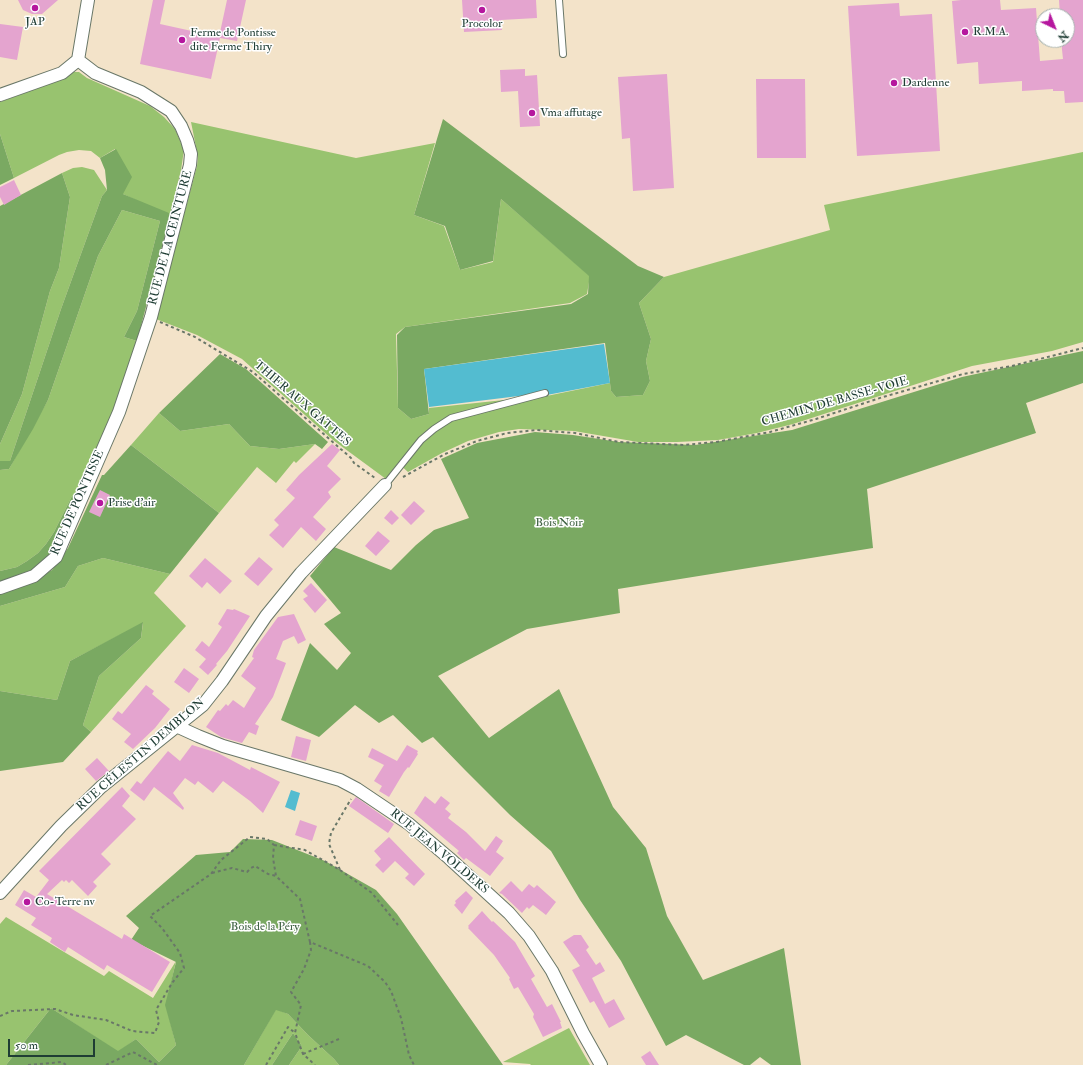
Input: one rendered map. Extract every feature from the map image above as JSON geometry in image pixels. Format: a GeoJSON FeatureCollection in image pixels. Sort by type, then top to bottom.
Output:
{"type":"FeatureCollection","features":[{"type":"Feature","properties":{"kind":"street"},"geometry":{"type":"LineString","coordinates":[[0,95],[62,73],[78,60],[88,0]]}},
{"type":"Feature","properties":{"kind":"street","name":"RUE DE LA CEINTURE"},"geometry":{"type":"LineString","coordinates":[[78,60],[95,73],[141,92],[171,111],[181,126],[191,154],[190,165],[151,317],[119,412]]}},
{"type":"Feature","properties":{"kind":"street","name":"RUE DE PONTISSE"},"geometry":{"type":"LineString","coordinates":[[0,588],[34,576],[56,557],[119,412]]}},
{"type":"Feature","properties":{"kind":"street","name":"RUE CÉLESTIN DEMBLON"},"geometry":{"type":"LineString","coordinates":[[0,893],[80,806],[101,787],[203,705],[222,681],[266,616],[301,573],[385,485]]}},
{"type":"Feature","properties":{"kind":"street","name":"RUE JEAN VOLDERS"},"geometry":{"type":"LineString","coordinates":[[176,726],[223,746],[333,777],[357,789],[409,824],[509,913],[529,936],[548,964],[601,1065]]}},
{"type":"Feature","properties":{"kind":"lane"},"geometry":{"type":"LineString","coordinates":[[559,0],[564,54]]}},
{"type":"Feature","properties":{"kind":"lane"},"geometry":{"type":"LineString","coordinates":[[385,485],[421,440],[434,429],[452,418],[545,393]]}},
{"type":"Feature","properties":{"kind":"path","name":"THIER AUX GATTES"},"geometry":{"type":"LineString","coordinates":[[151,317],[195,337],[253,372],[351,458],[354,463],[385,485]]}},
{"type":"Feature","properties":{"kind":"path","name":"CHEMIN DE BASSE-VOIE"},"geometry":{"type":"LineString","coordinates":[[385,485],[451,452],[478,441],[507,433],[537,430],[575,433],[619,442],[683,445],[716,442],[770,432],[816,419],[882,397],[963,374],[1012,366],[1083,348]]}},
{"type":"Feature","properties":{"kind":"path"},"geometry":{"type":"LineString","coordinates":[[340,870],[329,844],[331,833],[357,789]]}},
{"type":"Feature","properties":{"kind":"path"},"geometry":{"type":"LineString","coordinates":[[211,874],[221,860],[250,837],[267,839],[274,845],[305,850],[340,870],[372,893],[398,925]]}},
{"type":"Feature","properties":{"kind":"path"},"geometry":{"type":"LineString","coordinates":[[274,845],[273,858],[276,876]]}},
{"type":"Feature","properties":{"kind":"path"},"geometry":{"type":"LineString","coordinates":[[0,1016],[12,1011],[55,1009],[73,1015],[106,1020],[132,1031],[155,1033],[159,1022],[156,1010],[172,982],[184,968],[180,953],[162,928],[150,916],[211,874],[232,868],[247,872],[255,866],[268,874],[276,876],[300,899],[311,950],[304,969],[291,992],[301,1005],[295,1033],[303,1054],[315,1065]]}},
{"type":"Feature","properties":{"kind":"path"},"geometry":{"type":"LineString","coordinates":[[310,942],[368,966],[385,982],[391,991],[401,1018],[409,1055],[414,1065]]}},
{"type":"Feature","properties":{"kind":"path"},"geometry":{"type":"LineString","coordinates":[[266,1065],[288,1028],[295,1033]]}},
{"type":"Feature","properties":{"kind":"path"},"geometry":{"type":"LineString","coordinates":[[303,1054],[339,1039]]}},
{"type":"Feature","properties":{"kind":"path"},"geometry":{"type":"LineString","coordinates":[[106,1065],[133,1052],[157,1065]]}},
{"type":"Feature","properties":{"kind":"path"},"geometry":{"type":"LineString","coordinates":[[28,1065],[62,1062],[66,1065]]}},
{"type":"Feature","properties":{"kind":"green space"},"geometry":{"type":"Polygon","coordinates":[[[73,72],[79,72],[87,78],[150,106],[164,117],[175,129],[184,150],[181,170],[170,216],[123,194],[115,149],[100,158],[91,151],[79,150],[67,152],[14,178],[0,134],[0,102],[73,72]]]}},
{"type":"Feature","properties":{"kind":"green space"},"geometry":{"type":"Polygon","coordinates":[[[443,119],[638,266],[664,277],[639,303],[651,339],[646,361],[650,381],[643,395],[616,397],[611,391],[605,343],[424,369],[429,414],[411,419],[398,408],[397,335],[405,327],[571,304],[588,294],[589,276],[501,199],[493,261],[460,270],[445,226],[414,215],[443,119]]]}},
{"type":"Feature","properties":{"kind":"green space"},"geometry":{"type":"Polygon","coordinates":[[[191,122],[356,158],[435,143],[414,215],[444,226],[460,270],[493,262],[501,199],[590,276],[587,294],[570,303],[405,327],[396,334],[398,408],[411,419],[429,414],[429,408],[504,400],[517,402],[610,383],[611,391],[616,397],[643,395],[650,381],[646,361],[651,339],[639,303],[664,277],[830,230],[824,205],[1083,152],[1083,342],[1052,351],[972,366],[793,424],[757,433],[718,440],[638,442],[574,431],[519,429],[499,432],[468,441],[442,453],[408,472],[398,463],[386,479],[333,440],[242,359],[197,335],[156,319],[197,166],[198,157],[191,122]]]}},
{"type":"Feature","properties":{"kind":"green space"},"geometry":{"type":"Polygon","coordinates":[[[0,134],[14,178],[0,185],[0,134]]]}},
{"type":"Feature","properties":{"kind":"green space"},"geometry":{"type":"Polygon","coordinates":[[[116,149],[132,177],[123,194],[169,213],[170,216],[137,341],[124,337],[137,311],[160,221],[122,210],[98,256],[48,400],[33,429],[9,469],[0,470],[0,461],[10,461],[61,309],[102,196],[107,190],[105,170],[100,158],[116,149]]]}},
{"type":"Feature","properties":{"kind":"green space"},"geometry":{"type":"Polygon","coordinates":[[[82,167],[94,170],[107,190],[102,196],[61,309],[10,461],[0,461],[0,444],[22,394],[50,291],[59,268],[70,197],[62,173],[73,168],[82,167]]]}},
{"type":"Feature","properties":{"kind":"green space"},"geometry":{"type":"Polygon","coordinates":[[[62,173],[70,197],[59,268],[50,291],[22,394],[0,444],[0,206],[62,173]]]}},
{"type":"Feature","properties":{"kind":"green space"},"geometry":{"type":"Polygon","coordinates":[[[122,210],[160,221],[137,311],[124,337],[137,341],[111,421],[79,492],[72,496],[54,532],[46,544],[38,553],[17,567],[0,571],[0,470],[9,469],[48,400],[98,256],[122,210]]]}},
{"type":"Feature","properties":{"kind":"green space","name":"Bois Noir"},"geometry":{"type":"Polygon","coordinates":[[[1083,351],[1083,383],[1026,403],[1036,433],[867,489],[873,548],[618,589],[620,613],[527,629],[438,676],[489,738],[559,689],[613,807],[646,848],[667,916],[703,980],[784,948],[801,1065],[771,1065],[760,1057],[750,1065],[744,1065],[686,1035],[666,1046],[621,961],[580,900],[551,851],[510,815],[433,737],[422,743],[393,715],[379,723],[355,705],[319,737],[281,720],[310,643],[337,670],[351,653],[324,624],[341,613],[310,576],[334,547],[391,570],[416,545],[434,530],[469,518],[441,459],[477,443],[535,432],[573,435],[619,442],[695,445],[792,430],[962,377],[1083,351]]]}},
{"type":"Feature","properties":{"kind":"green space"},"geometry":{"type":"Polygon","coordinates":[[[220,354],[246,369],[328,442],[322,449],[315,444],[279,449],[250,446],[229,424],[180,431],[159,413],[220,354]]]}},
{"type":"Feature","properties":{"kind":"green space"},"geometry":{"type":"Polygon","coordinates":[[[159,413],[180,431],[229,424],[250,446],[279,449],[315,444],[296,463],[294,461],[276,483],[257,467],[219,513],[131,445],[159,413]]]}},
{"type":"Feature","properties":{"kind":"green space"},"geometry":{"type":"Polygon","coordinates":[[[131,445],[219,513],[170,574],[103,558],[78,566],[65,587],[0,606],[0,592],[33,581],[52,570],[68,548],[102,475],[104,475],[131,445]]]}},
{"type":"Feature","properties":{"kind":"green space"},"geometry":{"type":"Polygon","coordinates":[[[79,492],[51,554],[34,572],[0,584],[0,571],[17,567],[38,553],[46,544],[54,532],[72,496],[79,492]]]}},
{"type":"Feature","properties":{"kind":"green space"},"geometry":{"type":"Polygon","coordinates":[[[103,558],[170,574],[154,593],[186,626],[91,732],[83,725],[99,676],[141,638],[143,623],[70,661],[57,700],[0,691],[0,606],[65,587],[78,566],[103,558]]]}},
{"type":"Feature","properties":{"kind":"green space"},"geometry":{"type":"Polygon","coordinates":[[[143,622],[141,638],[99,676],[83,725],[91,732],[63,762],[0,771],[0,691],[57,700],[70,661],[143,622]]]}},
{"type":"Feature","properties":{"kind":"green space","name":"Bois de la Péry"},"geometry":{"type":"Polygon","coordinates":[[[243,839],[272,840],[325,861],[376,890],[397,914],[503,1065],[339,1065],[288,1014],[276,1010],[244,1065],[6,1065],[51,1008],[118,1051],[136,1039],[159,1062],[176,1045],[165,1005],[176,962],[131,940],[139,928],[126,916],[196,855],[230,852],[243,839]]]}},
{"type":"Feature","properties":{"kind":"green space"},"geometry":{"type":"Polygon","coordinates":[[[6,917],[104,976],[109,971],[153,998],[176,961],[166,1005],[176,1045],[159,1062],[136,1039],[118,1052],[51,1008],[6,1065],[0,1065],[0,924],[6,917]]]}},
{"type":"Feature","properties":{"kind":"green space"},"geometry":{"type":"Polygon","coordinates":[[[276,1009],[288,1014],[339,1065],[289,1065],[302,1046],[293,1033],[272,1065],[244,1065],[276,1009]]]}},
{"type":"Feature","properties":{"kind":"green space"},"geometry":{"type":"Polygon","coordinates":[[[569,1028],[590,1065],[531,1065],[503,1062],[569,1028]]]}},
{"type":"Feature","properties":{"kind":"green space"},"geometry":{"type":"Polygon","coordinates":[[[293,1033],[302,1046],[289,1065],[272,1065],[293,1033]]]}},
{"type":"Feature","properties":{"kind":"water"},"geometry":{"type":"Polygon","coordinates":[[[604,344],[610,383],[531,398],[527,395],[429,407],[424,369],[604,344]]]}},
{"type":"Feature","properties":{"kind":"water"},"geometry":{"type":"Polygon","coordinates":[[[291,790],[300,793],[295,811],[285,807],[291,790]]]}},
{"type":"Feature","properties":{"kind":"building","name":"JAP"},"geometry":{"type":"Polygon","coordinates":[[[18,0],[58,0],[42,14],[32,14],[23,10],[18,0]]]}},
{"type":"Feature","properties":{"kind":"building","name":"Ferme de Pontisse dite Ferme Thiry"},"geometry":{"type":"Polygon","coordinates":[[[153,0],[165,0],[160,24],[219,37],[227,0],[246,0],[237,41],[220,38],[211,79],[140,64],[153,0]]]}},
{"type":"Feature","properties":{"kind":"building","name":"Procolor"},"geometry":{"type":"Polygon","coordinates":[[[462,0],[536,0],[537,18],[501,20],[502,30],[464,32],[462,0]]]}},
{"type":"Feature","properties":{"kind":"building"},"geometry":{"type":"Polygon","coordinates":[[[1000,0],[1001,10],[1035,8],[1035,48],[1039,48],[1040,61],[1063,59],[1062,48],[1075,48],[1075,8],[1060,8],[1059,0],[1083,0],[1083,102],[1065,103],[1064,91],[1053,91],[1053,89],[1022,91],[1022,81],[979,84],[978,62],[957,64],[952,1],[1000,0]]]}},
{"type":"Feature","properties":{"kind":"building","name":"Dardenne"},"geometry":{"type":"Polygon","coordinates":[[[899,3],[900,16],[932,14],[940,151],[857,156],[848,6],[899,3]]]}},
{"type":"Feature","properties":{"kind":"building"},"geometry":{"type":"Polygon","coordinates":[[[0,24],[23,27],[17,60],[0,57],[0,24]]]}},
{"type":"Feature","properties":{"kind":"building"},"geometry":{"type":"Polygon","coordinates":[[[525,69],[525,76],[537,75],[540,126],[520,127],[518,91],[501,92],[500,70],[525,69]]]}},
{"type":"Feature","properties":{"kind":"building"},"geometry":{"type":"Polygon","coordinates":[[[667,74],[674,188],[633,191],[630,138],[622,139],[618,77],[667,74]]]}},
{"type":"Feature","properties":{"kind":"building"},"geometry":{"type":"Polygon","coordinates":[[[756,79],[805,79],[806,158],[757,158],[756,79]]]}},
{"type":"Feature","properties":{"kind":"building"},"geometry":{"type":"Polygon","coordinates":[[[14,180],[21,195],[4,205],[0,197],[0,187],[14,180]]]}},
{"type":"Feature","properties":{"kind":"building"},"geometry":{"type":"Polygon","coordinates":[[[332,444],[340,450],[327,466],[341,479],[328,492],[331,497],[313,517],[326,529],[316,541],[301,527],[283,548],[269,535],[279,525],[274,520],[295,498],[286,490],[299,475],[332,444]]]}},
{"type":"Feature","properties":{"kind":"building","name":"Prise d'air"},"geometry":{"type":"Polygon","coordinates":[[[100,490],[110,495],[100,517],[89,512],[100,490]]]}},
{"type":"Feature","properties":{"kind":"building"},"geometry":{"type":"Polygon","coordinates":[[[414,501],[425,511],[411,525],[401,515],[414,501]]]}},
{"type":"Feature","properties":{"kind":"building"},"geometry":{"type":"Polygon","coordinates":[[[391,510],[399,518],[392,525],[384,518],[391,510]]]}},
{"type":"Feature","properties":{"kind":"building"},"geometry":{"type":"Polygon","coordinates":[[[378,531],[390,541],[376,556],[365,546],[378,531]]]}},
{"type":"Feature","properties":{"kind":"building"},"geometry":{"type":"Polygon","coordinates":[[[259,557],[273,569],[258,586],[244,574],[259,557]]]}},
{"type":"Feature","properties":{"kind":"building"},"geometry":{"type":"Polygon","coordinates":[[[205,558],[232,581],[220,594],[207,582],[202,588],[189,576],[205,558]]]}},
{"type":"Feature","properties":{"kind":"building"},"geometry":{"type":"Polygon","coordinates":[[[311,583],[327,600],[315,613],[303,599],[308,596],[303,591],[311,583]]]}},
{"type":"Feature","properties":{"kind":"building"},"geometry":{"type":"Polygon","coordinates":[[[227,609],[234,609],[250,616],[227,651],[208,675],[199,667],[206,659],[195,650],[202,641],[209,647],[222,627],[218,624],[227,609]]]}},
{"type":"Feature","properties":{"kind":"building"},"geometry":{"type":"Polygon","coordinates":[[[294,614],[306,640],[298,644],[294,636],[283,641],[276,659],[286,663],[273,697],[255,724],[259,726],[256,735],[249,732],[242,743],[221,737],[206,727],[218,710],[220,711],[226,704],[228,706],[233,700],[244,708],[256,688],[241,676],[254,658],[252,657],[254,650],[278,617],[294,614]]]}},
{"type":"Feature","properties":{"kind":"building"},"geometry":{"type":"Polygon","coordinates":[[[184,668],[199,679],[189,693],[174,682],[184,668]]]}},
{"type":"Feature","properties":{"kind":"building"},"geometry":{"type":"Polygon","coordinates":[[[146,685],[154,691],[152,694],[170,709],[155,728],[133,749],[124,742],[131,734],[112,719],[118,711],[122,714],[146,685]]]}},
{"type":"Feature","properties":{"kind":"building"},"geometry":{"type":"Polygon","coordinates":[[[296,736],[311,740],[306,761],[291,757],[296,736]]]}},
{"type":"Feature","properties":{"kind":"building"},"geometry":{"type":"Polygon","coordinates":[[[192,745],[218,753],[250,770],[251,767],[280,782],[263,813],[250,801],[223,781],[213,793],[198,781],[195,785],[185,778],[173,793],[184,808],[183,810],[154,787],[144,801],[130,790],[137,781],[141,784],[168,751],[180,761],[192,745]]]}},
{"type":"Feature","properties":{"kind":"building"},"geometry":{"type":"Polygon","coordinates":[[[407,745],[418,751],[418,754],[409,768],[408,767],[404,772],[389,797],[379,791],[382,786],[374,781],[384,765],[368,757],[372,748],[397,761],[407,745]]]}},
{"type":"Feature","properties":{"kind":"building"},"geometry":{"type":"Polygon","coordinates":[[[97,758],[109,771],[96,781],[85,769],[97,758]]]}},
{"type":"Feature","properties":{"kind":"building"},"geometry":{"type":"Polygon","coordinates":[[[122,787],[130,796],[122,806],[136,819],[101,854],[111,864],[93,882],[97,886],[88,896],[72,880],[69,883],[66,880],[64,882],[62,880],[47,894],[122,939],[124,934],[170,962],[152,992],[107,965],[104,970],[68,947],[65,952],[50,942],[52,938],[31,925],[36,918],[15,905],[24,890],[36,897],[49,880],[39,871],[122,787]]]}},
{"type":"Feature","properties":{"kind":"building"},"geometry":{"type":"Polygon","coordinates":[[[425,796],[435,804],[441,796],[450,803],[445,809],[451,814],[448,818],[466,832],[485,851],[496,836],[503,841],[496,852],[504,858],[490,876],[466,858],[464,860],[457,853],[459,851],[414,813],[425,796]]]}},
{"type":"Feature","properties":{"kind":"building"},"geometry":{"type":"Polygon","coordinates":[[[356,797],[394,824],[388,833],[349,806],[356,797]]]}},
{"type":"Feature","properties":{"kind":"building"},"geometry":{"type":"Polygon","coordinates":[[[300,820],[317,826],[312,841],[295,835],[300,820]]]}},
{"type":"Feature","properties":{"kind":"building"},"geometry":{"type":"Polygon","coordinates":[[[389,837],[425,874],[414,886],[405,878],[409,874],[395,861],[383,873],[375,865],[381,859],[374,851],[389,837]]]}},
{"type":"Feature","properties":{"kind":"building"},"geometry":{"type":"Polygon","coordinates":[[[511,881],[522,892],[529,884],[534,888],[537,885],[556,902],[546,915],[533,905],[529,909],[527,907],[522,913],[502,894],[499,893],[511,881]]]}},
{"type":"Feature","properties":{"kind":"building"},"geometry":{"type":"Polygon","coordinates":[[[466,891],[473,898],[462,914],[454,905],[456,903],[455,901],[466,891]]]}},
{"type":"Feature","properties":{"kind":"building"},"geometry":{"type":"Polygon","coordinates":[[[482,911],[515,942],[535,976],[531,979],[547,1007],[552,1004],[561,1022],[562,1028],[543,1037],[533,1017],[534,1014],[518,987],[514,989],[509,979],[510,978],[494,955],[468,928],[468,926],[482,911]]]}},
{"type":"Feature","properties":{"kind":"building"},"geometry":{"type":"Polygon","coordinates":[[[574,935],[581,935],[589,947],[586,950],[596,965],[600,962],[605,971],[592,978],[605,1004],[614,999],[625,1019],[609,1028],[594,1001],[590,1003],[572,970],[580,966],[563,942],[574,935]]]}},
{"type":"Feature","properties":{"kind":"building"},"geometry":{"type":"Polygon","coordinates":[[[650,1051],[659,1065],[646,1065],[641,1057],[650,1051]]]}},
{"type":"Feature","properties":{"kind":"place","name":"JAP"},"geometry":{"type":"Point","coordinates":[35,8]}},
{"type":"Feature","properties":{"kind":"place","name":"Procolor"},"geometry":{"type":"Point","coordinates":[482,10]}},
{"type":"Feature","properties":{"kind":"place","name":"R.M.A."},"geometry":{"type":"Point","coordinates":[965,32]}},
{"type":"Feature","properties":{"kind":"place","name":"Ferme de Pontisse dite Ferme Thiry"},"geometry":{"type":"Point","coordinates":[182,40]}},
{"type":"Feature","properties":{"kind":"place","name":"Dardenne"},"geometry":{"type":"Point","coordinates":[894,83]}},
{"type":"Feature","properties":{"kind":"place","name":"Vma affutage"},"geometry":{"type":"Point","coordinates":[532,113]}},
{"type":"Feature","properties":{"kind":"place","name":"Prise d'air"},"geometry":{"type":"Point","coordinates":[100,503]}},
{"type":"Feature","properties":{"kind":"place","name":"Co-Terre nv"},"geometry":{"type":"Point","coordinates":[27,902]}}]}
